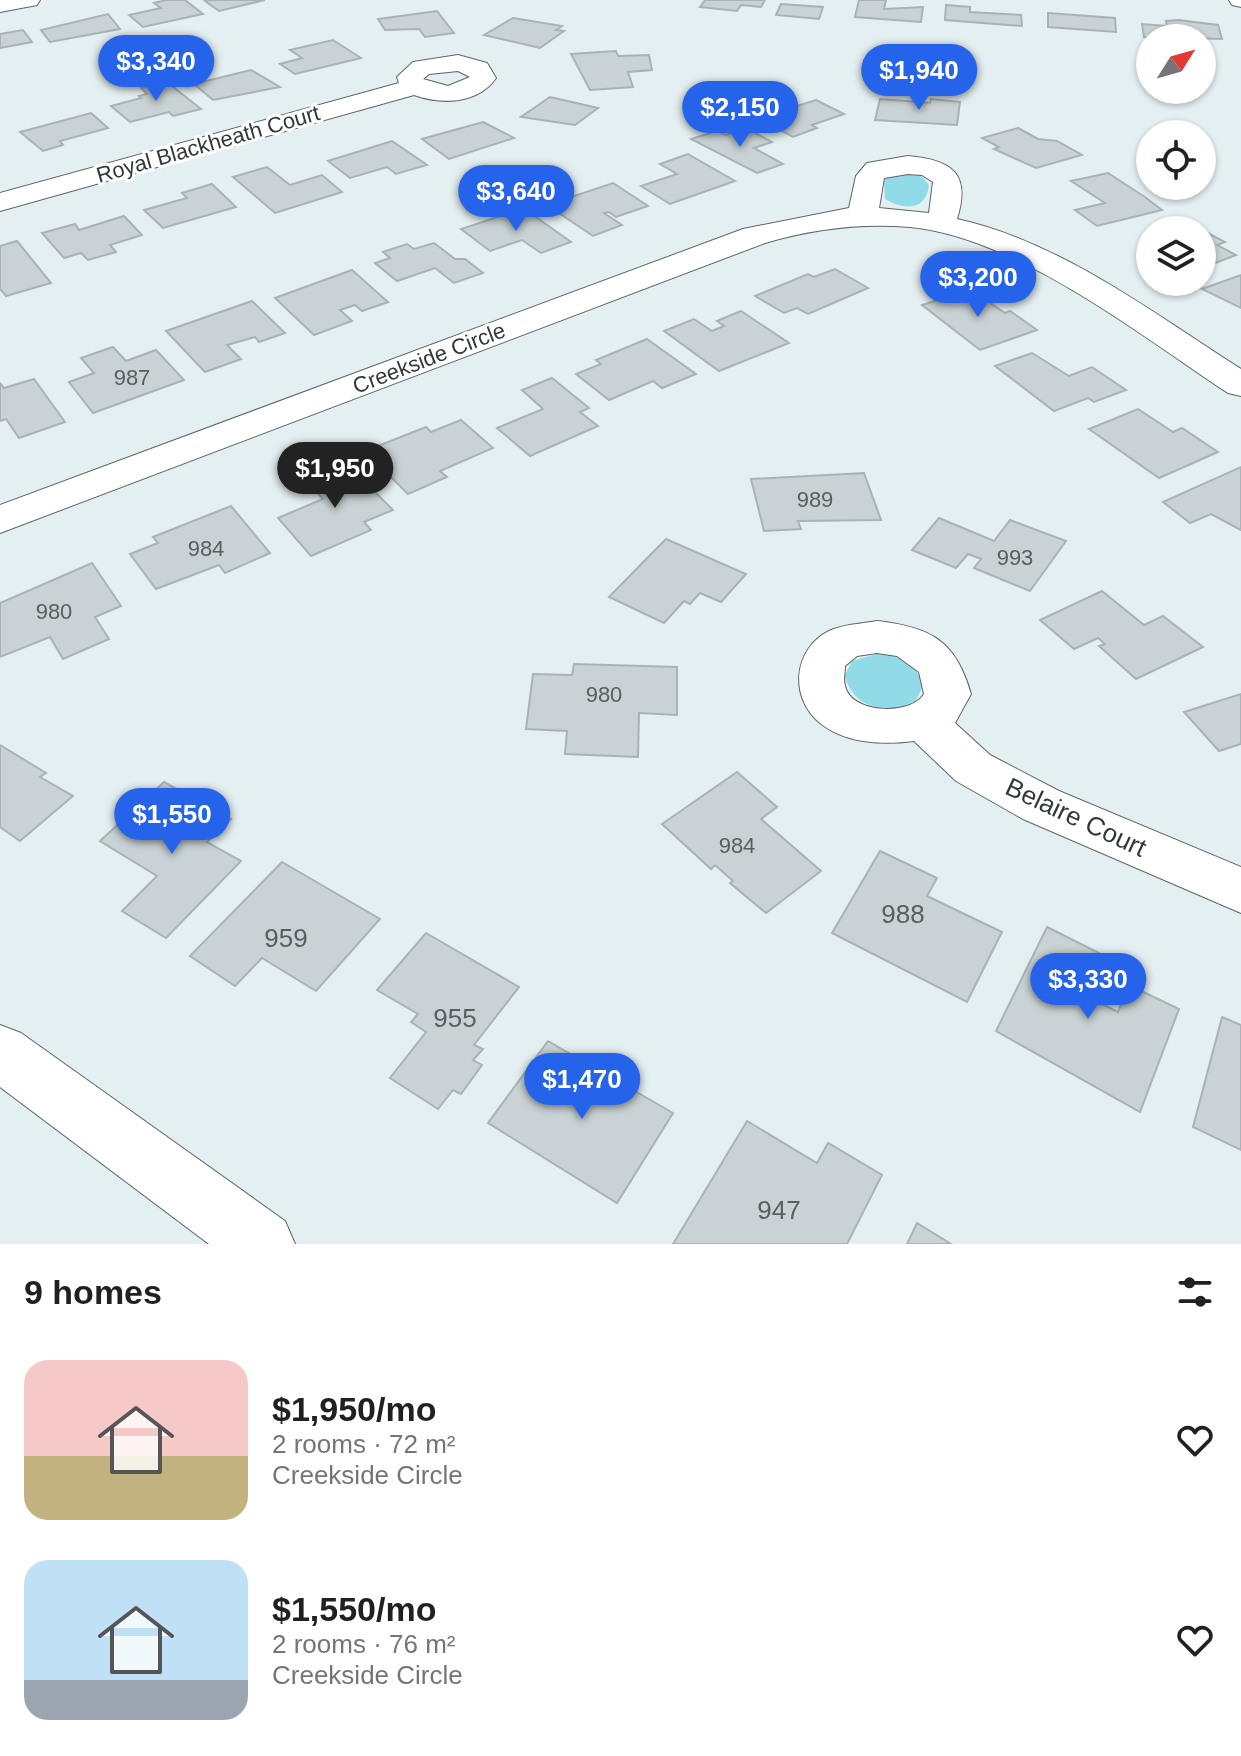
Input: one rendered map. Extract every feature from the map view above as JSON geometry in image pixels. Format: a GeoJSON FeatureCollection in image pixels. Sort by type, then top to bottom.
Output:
{"type":"FeatureCollection","features":[{"type":"Feature","properties":{"kind":"street"},"geometry":{"type":"LineString","coordinates":[[0,5],[29,0]]}},
{"type":"Feature","properties":{"kind":"street","name":"Royal Blackheath Court"},"geometry":{"type":"LineString","coordinates":[[0,202],[415,87]]}},
{"type":"Feature","properties":{"kind":"street"},"geometry":{"type":"LineString","coordinates":[[862,216],[870,176],[877,169],[908,164],[928,168],[948,182],[950,190],[941,224]]}},
{"type":"Feature","properties":{"kind":"street","name":"Creekside Circle"},"geometry":{"type":"LineString","coordinates":[[0,520],[754,236],[862,216],[941,224],[993,238],[1020,250],[1241,385]]}},
{"type":"Feature","properties":{"kind":"street","name":"Belaire Court"},"geometry":{"type":"LineString","coordinates":[[924,722],[973,768],[1041,805],[1241,891]]}},
{"type":"Feature","properties":{"kind":"street"},"geometry":{"type":"LineString","coordinates":[[0,1052],[262,1244]]}},
{"type":"Feature","properties":{"kind":"shaded area"},"geometry":{"type":"Polygon","coordinates":[[[918,172],[929,185],[919,204],[900,205],[885,199],[884,177],[918,172]]]}},
{"type":"Feature","properties":{"kind":"shaded area"},"geometry":{"type":"Polygon","coordinates":[[[880,653],[902,659],[917,672],[923,686],[916,700],[895,708],[884,708],[863,702],[855,695],[845,675],[852,661],[880,653]]]}},
{"type":"Feature","properties":{"kind":"building"},"geometry":{"type":"Polygon","coordinates":[[[185,0],[203,14],[143,27],[129,15],[161,8],[154,3],[185,0]]]}},
{"type":"Feature","properties":{"kind":"building"},"geometry":{"type":"Polygon","coordinates":[[[265,0],[219,11],[205,1],[265,0]]]}},
{"type":"Feature","properties":{"kind":"building"},"geometry":{"type":"Polygon","coordinates":[[[705,0],[765,0],[761,7],[741,5],[737,11],[700,7],[705,0]]]}},
{"type":"Feature","properties":{"kind":"building"},"geometry":{"type":"Polygon","coordinates":[[[859,0],[886,0],[884,9],[923,7],[921,22],[855,17],[859,0]]]}},
{"type":"Feature","properties":{"kind":"building"},"geometry":{"type":"Polygon","coordinates":[[[781,4],[823,7],[819,19],[776,15],[781,4]]]}},
{"type":"Feature","properties":{"kind":"building"},"geometry":{"type":"Polygon","coordinates":[[[946,5],[970,7],[970,12],[1021,15],[1022,26],[945,20],[946,5]]]}},
{"type":"Feature","properties":{"kind":"building"},"geometry":{"type":"Polygon","coordinates":[[[437,11],[454,33],[425,37],[419,29],[385,30],[378,19],[437,11]]]}},
{"type":"Feature","properties":{"kind":"building"},"geometry":{"type":"Polygon","coordinates":[[[1048,13],[1115,18],[1116,32],[1048,27],[1048,13]]]}},
{"type":"Feature","properties":{"kind":"building"},"geometry":{"type":"Polygon","coordinates":[[[108,14],[120,29],[50,42],[41,30],[108,14]]]}},
{"type":"Feature","properties":{"kind":"building"},"geometry":{"type":"Polygon","coordinates":[[[513,18],[562,26],[556,30],[564,31],[540,48],[484,35],[513,18]]]}},
{"type":"Feature","properties":{"kind":"building"},"geometry":{"type":"Polygon","coordinates":[[[1179,20],[1210,24],[1167,24],[1166,21],[1179,20]]]}},
{"type":"Feature","properties":{"kind":"building"},"geometry":{"type":"Polygon","coordinates":[[[1216,25],[1218,25],[1222,39],[1216,39],[1216,25]]]}},
{"type":"Feature","properties":{"kind":"building"},"geometry":{"type":"Polygon","coordinates":[[[23,30],[32,42],[0,48],[0,34],[23,30]]]}},
{"type":"Feature","properties":{"kind":"building"},"geometry":{"type":"Polygon","coordinates":[[[333,40],[361,58],[295,74],[280,64],[302,58],[290,50],[333,40]]]}},
{"type":"Feature","properties":{"kind":"building"},"geometry":{"type":"Polygon","coordinates":[[[616,51],[618,56],[649,55],[652,70],[628,72],[633,87],[590,90],[571,54],[616,51]]]}},
{"type":"Feature","properties":{"kind":"building"},"geometry":{"type":"Polygon","coordinates":[[[251,70],[280,87],[213,100],[194,84],[251,70]]]}},
{"type":"Feature","properties":{"kind":"building"},"geometry":{"type":"Polygon","coordinates":[[[167,82],[201,109],[173,116],[169,112],[130,122],[111,106],[141,98],[139,96],[147,94],[141,88],[167,82]]]}},
{"type":"Feature","properties":{"kind":"building"},"geometry":{"type":"Polygon","coordinates":[[[550,97],[598,108],[575,125],[521,117],[550,97]]]}},
{"type":"Feature","properties":{"kind":"building"},"geometry":{"type":"Polygon","coordinates":[[[880,99],[960,102],[957,125],[875,120],[880,99]]]}},
{"type":"Feature","properties":{"kind":"building"},"geometry":{"type":"Polygon","coordinates":[[[816,100],[844,114],[812,125],[817,128],[793,137],[758,118],[816,100]]]}},
{"type":"Feature","properties":{"kind":"building"},"geometry":{"type":"Polygon","coordinates":[[[91,113],[108,128],[60,141],[63,145],[43,151],[20,132],[91,113]]]}},
{"type":"Feature","properties":{"kind":"building"},"geometry":{"type":"Polygon","coordinates":[[[483,122],[514,138],[449,159],[422,139],[483,122]]]}},
{"type":"Feature","properties":{"kind":"building"},"geometry":{"type":"Polygon","coordinates":[[[746,128],[772,142],[754,148],[783,164],[757,173],[691,139],[717,131],[726,135],[746,128]]]}},
{"type":"Feature","properties":{"kind":"building"},"geometry":{"type":"Polygon","coordinates":[[[1018,128],[1038,139],[1057,141],[1082,155],[1036,168],[994,149],[999,147],[982,138],[1018,128]]]}},
{"type":"Feature","properties":{"kind":"building"},"geometry":{"type":"Polygon","coordinates":[[[392,141],[427,165],[396,174],[387,167],[350,178],[328,161],[392,141]]]}},
{"type":"Feature","properties":{"kind":"building"},"geometry":{"type":"Polygon","coordinates":[[[688,154],[735,181],[670,204],[641,186],[677,174],[660,164],[688,154]]]}},
{"type":"Feature","properties":{"kind":"building"},"geometry":{"type":"Polygon","coordinates":[[[267,167],[290,185],[322,175],[342,192],[275,213],[233,177],[267,167]]]}},
{"type":"Feature","properties":{"kind":"building"},"geometry":{"type":"Polygon","coordinates":[[[1108,173],[1136,191],[1136,200],[1149,200],[1162,210],[1097,226],[1075,210],[1105,203],[1071,181],[1108,173]]]}},
{"type":"Feature","properties":{"kind":"building"},"geometry":{"type":"Polygon","coordinates":[[[613,183],[648,206],[616,217],[609,212],[604,213],[622,225],[593,236],[547,205],[613,183]]]}},
{"type":"Feature","properties":{"kind":"building"},"geometry":{"type":"Polygon","coordinates":[[[212,184],[236,207],[163,228],[144,210],[187,198],[182,193],[212,184]]]}},
{"type":"Feature","properties":{"kind":"building"},"geometry":{"type":"Polygon","coordinates":[[[529,212],[571,242],[541,253],[522,240],[490,251],[461,229],[503,215],[508,218],[529,212]]]}},
{"type":"Feature","properties":{"kind":"building"},"geometry":{"type":"Polygon","coordinates":[[[124,216],[142,235],[110,245],[116,252],[88,260],[81,253],[64,258],[42,233],[75,224],[79,230],[124,216]]]}},
{"type":"Feature","properties":{"kind":"building"},"geometry":{"type":"Polygon","coordinates":[[[1216,237],[1225,242],[1217,245],[1236,255],[1216,263],[1216,237]]]}},
{"type":"Feature","properties":{"kind":"building"},"geometry":{"type":"Polygon","coordinates":[[[17,241],[51,283],[6,296],[0,289],[0,246],[17,241]]]}},
{"type":"Feature","properties":{"kind":"building"},"geometry":{"type":"Polygon","coordinates":[[[434,243],[455,259],[465,259],[483,273],[454,283],[435,268],[397,281],[375,263],[390,258],[383,252],[407,244],[414,249],[434,243]]]}},
{"type":"Feature","properties":{"kind":"building"},"geometry":{"type":"Polygon","coordinates":[[[835,269],[868,288],[808,314],[797,308],[784,313],[755,296],[808,274],[814,277],[835,269]]]}},
{"type":"Feature","properties":{"kind":"building"},"geometry":{"type":"Polygon","coordinates":[[[352,270],[388,302],[362,311],[355,305],[340,310],[352,321],[314,335],[275,298],[352,270]]]}},
{"type":"Feature","properties":{"kind":"building"},"geometry":{"type":"Polygon","coordinates":[[[1241,275],[1241,308],[1216,296],[1216,284],[1241,275]]]}},
{"type":"Feature","properties":{"kind":"building"},"geometry":{"type":"Polygon","coordinates":[[[970,289],[1037,330],[980,350],[922,305],[970,289]]]}},
{"type":"Feature","properties":{"kind":"building"},"geometry":{"type":"Polygon","coordinates":[[[252,301],[285,333],[259,342],[255,337],[227,345],[241,359],[205,372],[166,331],[252,301]]]}},
{"type":"Feature","properties":{"kind":"building"},"geometry":{"type":"Polygon","coordinates":[[[741,311],[789,343],[719,371],[664,331],[694,319],[712,331],[724,326],[717,321],[741,311]]]}},
{"type":"Feature","properties":{"kind":"building"},"geometry":{"type":"Polygon","coordinates":[[[647,339],[696,374],[662,388],[653,381],[609,400],[576,374],[601,364],[596,360],[647,339]]]}},
{"type":"Feature","properties":{"kind":"building"},"geometry":{"type":"Polygon","coordinates":[[[113,347],[126,361],[156,350],[184,380],[93,413],[69,382],[94,373],[81,358],[113,347]]]}},
{"type":"Feature","properties":{"kind":"building"},"geometry":{"type":"Polygon","coordinates":[[[1032,353],[1069,376],[1092,367],[1126,390],[1094,402],[1088,398],[1054,411],[995,366],[1032,353]]]}},
{"type":"Feature","properties":{"kind":"building"},"geometry":{"type":"Polygon","coordinates":[[[552,378],[589,408],[580,412],[598,426],[530,456],[497,428],[543,409],[522,390],[552,378]]]}},
{"type":"Feature","properties":{"kind":"building"},"geometry":{"type":"Polygon","coordinates":[[[34,379],[65,422],[19,438],[6,419],[0,421],[0,383],[4,388],[34,379]]]}},
{"type":"Feature","properties":{"kind":"building"},"geometry":{"type":"Polygon","coordinates":[[[1138,409],[1173,432],[1182,428],[1218,452],[1159,478],[1089,429],[1138,409]]]}},
{"type":"Feature","properties":{"kind":"building"},"geometry":{"type":"Polygon","coordinates":[[[461,420],[493,448],[440,471],[447,477],[408,494],[365,451],[426,427],[431,432],[461,420]]]}},
{"type":"Feature","properties":{"kind":"building"},"geometry":{"type":"Polygon","coordinates":[[[344,461],[393,510],[364,522],[371,530],[311,556],[278,518],[323,499],[303,478],[344,461]]]}},
{"type":"Feature","properties":{"kind":"building"},"geometry":{"type":"Polygon","coordinates":[[[1241,467],[1241,530],[1211,514],[1190,523],[1163,502],[1241,467]]]}},
{"type":"Feature","properties":{"kind":"building"},"geometry":{"type":"Polygon","coordinates":[[[864,473],[881,520],[798,521],[801,529],[764,531],[751,479],[864,473]]]}},
{"type":"Feature","properties":{"kind":"building"},"geometry":{"type":"Polygon","coordinates":[[[231,506],[270,553],[225,573],[219,565],[156,589],[130,554],[158,543],[153,537],[231,506]]]}},
{"type":"Feature","properties":{"kind":"building"},"geometry":{"type":"Polygon","coordinates":[[[939,518],[994,541],[1010,520],[1066,541],[1030,591],[974,568],[981,559],[968,554],[956,568],[912,550],[939,518]]]}},
{"type":"Feature","properties":{"kind":"building"},"geometry":{"type":"Polygon","coordinates":[[[666,539],[746,574],[721,602],[700,593],[690,604],[684,601],[664,623],[609,597],[666,539]]]}},
{"type":"Feature","properties":{"kind":"building"},"geometry":{"type":"Polygon","coordinates":[[[92,563],[121,606],[95,617],[109,639],[63,659],[50,637],[0,657],[0,603],[92,563]]]}},
{"type":"Feature","properties":{"kind":"building"},"geometry":{"type":"Polygon","coordinates":[[[1102,591],[1144,625],[1163,616],[1203,647],[1136,679],[1099,646],[1105,644],[1098,638],[1074,649],[1040,620],[1102,591]]]}},
{"type":"Feature","properties":{"kind":"building"},"geometry":{"type":"Polygon","coordinates":[[[574,664],[677,667],[677,715],[639,713],[638,757],[565,754],[567,731],[526,729],[533,674],[572,675],[574,664]]]}},
{"type":"Feature","properties":{"kind":"building"},"geometry":{"type":"Polygon","coordinates":[[[1241,694],[1241,744],[1219,751],[1184,712],[1241,694]]]}},
{"type":"Feature","properties":{"kind":"building"},"geometry":{"type":"Polygon","coordinates":[[[0,745],[46,773],[40,777],[73,796],[20,841],[0,827],[0,745]]]}},
{"type":"Feature","properties":{"kind":"building"},"geometry":{"type":"Polygon","coordinates":[[[737,772],[777,807],[761,819],[821,871],[766,913],[730,883],[733,881],[715,865],[711,869],[662,824],[737,772]]]}},
{"type":"Feature","properties":{"kind":"building"},"geometry":{"type":"Polygon","coordinates":[[[164,782],[231,819],[207,842],[241,861],[166,938],[122,911],[157,876],[100,841],[164,782]]]}},
{"type":"Feature","properties":{"kind":"building"},"geometry":{"type":"Polygon","coordinates":[[[880,851],[937,878],[927,896],[1002,932],[967,1002],[832,933],[880,851]]]}},
{"type":"Feature","properties":{"kind":"building"},"geometry":{"type":"Polygon","coordinates":[[[282,862],[380,919],[316,991],[262,958],[235,986],[190,956],[282,862]]]}},
{"type":"Feature","properties":{"kind":"building"},"geometry":{"type":"Polygon","coordinates":[[[1047,927],[1109,958],[1092,999],[1118,1012],[1129,985],[1179,1009],[1140,1112],[996,1031],[1047,927]]]}},
{"type":"Feature","properties":{"kind":"building"},"geometry":{"type":"Polygon","coordinates":[[[426,933],[519,987],[474,1045],[483,1049],[473,1060],[482,1065],[461,1094],[453,1090],[438,1109],[390,1078],[426,1032],[411,1022],[418,1014],[377,990],[426,933]]]}},
{"type":"Feature","properties":{"kind":"building"},"geometry":{"type":"Polygon","coordinates":[[[1222,1017],[1241,1025],[1241,1150],[1193,1127],[1222,1017]]]}},
{"type":"Feature","properties":{"kind":"building"},"geometry":{"type":"Polygon","coordinates":[[[548,1041],[673,1113],[617,1203],[488,1123],[548,1041]]]}},
{"type":"Feature","properties":{"kind":"building"},"geometry":{"type":"Polygon","coordinates":[[[747,1121],[817,1163],[828,1143],[882,1175],[847,1244],[673,1244],[747,1121]]]}},
{"type":"Feature","properties":{"kind":"building"},"geometry":{"type":"Polygon","coordinates":[[[917,1223],[951,1244],[907,1244],[917,1223]]]}}]}
